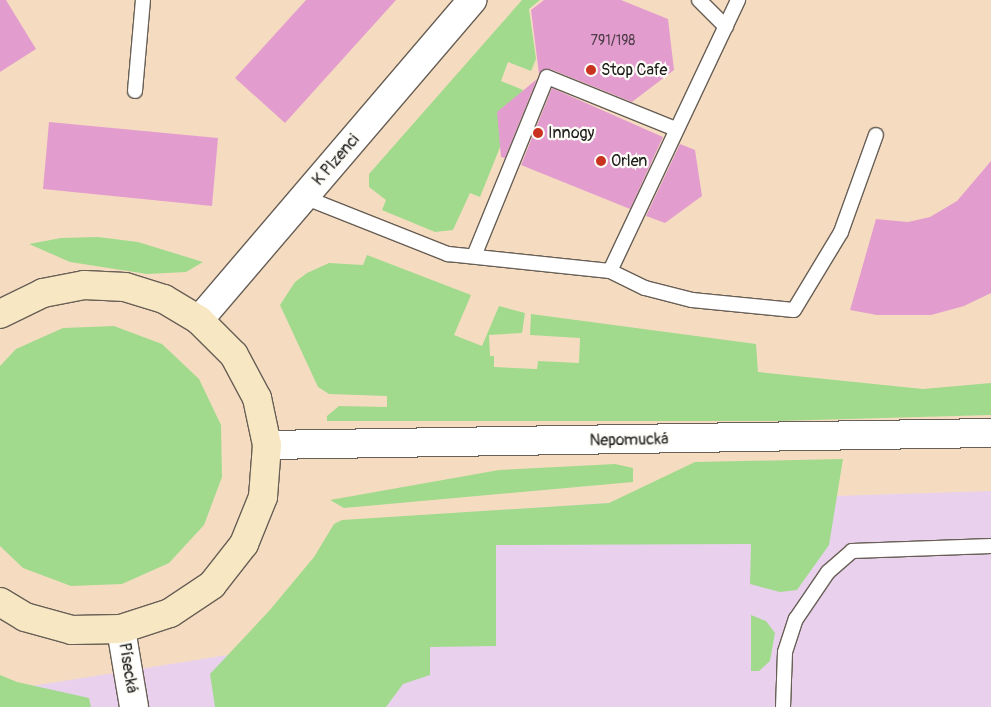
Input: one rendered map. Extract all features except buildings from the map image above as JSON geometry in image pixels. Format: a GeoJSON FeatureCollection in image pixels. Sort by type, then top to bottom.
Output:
{"type":"FeatureCollection","features":[{"type":"Feature","properties":{"kind":"main road"},"geometry":{"type":"LineString","coordinates":[[0,602],[25,617],[72,630],[121,629],[170,613],[205,589],[244,544],[263,497],[266,446],[257,398],[234,355],[200,320],[164,299],[125,287],[84,285],[44,293],[2,308]]}},
{"type":"Feature","properties":{"kind":"street","name":"K Plzenci"},"geometry":{"type":"LineString","coordinates":[[200,320],[472,0]]}},
{"type":"Feature","properties":{"kind":"street","name":"Nepomucká"},"geometry":{"type":"LineString","coordinates":[[266,446],[991,432]]}},
{"type":"Feature","properties":{"kind":"street","name":"Písecká"},"geometry":{"type":"LineString","coordinates":[[121,629],[134,707]]}},
{"type":"Feature","properties":{"kind":"lane"},"geometry":{"type":"LineString","coordinates":[[135,91],[143,0]]}},
{"type":"Feature","properties":{"kind":"lane"},"geometry":{"type":"LineString","coordinates":[[699,0],[726,27]]}},
{"type":"Feature","properties":{"kind":"lane"},"geometry":{"type":"LineString","coordinates":[[610,271],[738,0]]}},
{"type":"Feature","properties":{"kind":"lane"},"geometry":{"type":"LineString","coordinates":[[474,256],[547,77],[676,129]]}},
{"type":"Feature","properties":{"kind":"lane"},"geometry":{"type":"LineString","coordinates":[[304,197],[448,254],[610,271],[645,288],[692,300],[794,310],[841,232],[876,135]]}},
{"type":"Feature","properties":{"kind":"lane"},"geometry":{"type":"LineString","coordinates":[[783,707],[785,652],[796,619],[828,572],[852,551],[991,546]]}},
{"type":"Feature","properties":{"kind":"shaded area"},"geometry":{"type":"Polygon","coordinates":[[[991,491],[991,707],[0,707],[0,691],[379,631],[473,512],[609,503],[991,491]]]}},
{"type":"Feature","properties":{"kind":"green space"},"geometry":{"type":"Polygon","coordinates":[[[522,0],[540,0],[529,9],[536,59],[531,71],[508,62],[501,81],[523,90],[480,197],[470,193],[453,230],[435,232],[382,210],[386,200],[369,187],[369,174],[522,0]]]}},
{"type":"Feature","properties":{"kind":"green space"},"geometry":{"type":"Polygon","coordinates":[[[98,237],[138,242],[203,262],[186,272],[147,274],[70,262],[29,244],[61,238],[98,237]]]}},
{"type":"Feature","properties":{"kind":"green space"},"geometry":{"type":"Polygon","coordinates":[[[367,255],[471,295],[454,335],[482,346],[499,306],[525,313],[522,333],[489,335],[490,356],[494,356],[494,367],[537,369],[538,361],[579,363],[580,338],[530,335],[531,314],[756,344],[758,372],[923,389],[991,383],[991,415],[777,421],[327,421],[327,416],[339,406],[387,407],[387,396],[329,394],[318,387],[280,305],[295,282],[307,273],[329,263],[363,265],[367,255]]]}},
{"type":"Feature","properties":{"kind":"green space"},"geometry":{"type":"Polygon","coordinates":[[[114,326],[162,344],[199,379],[221,425],[222,477],[204,525],[169,563],[122,584],[71,586],[23,568],[0,546],[0,366],[16,349],[63,328],[114,326]]]}},
{"type":"Feature","properties":{"kind":"green space"},"geometry":{"type":"Polygon","coordinates":[[[843,459],[829,545],[797,590],[780,592],[750,584],[751,544],[496,545],[496,646],[430,647],[430,675],[403,684],[386,707],[215,707],[210,674],[269,611],[314,557],[334,524],[342,520],[609,503],[695,462],[843,459]]]}},
{"type":"Feature","properties":{"kind":"green space"},"geometry":{"type":"Polygon","coordinates":[[[615,464],[633,468],[633,482],[344,508],[330,500],[499,470],[615,464]]]}},
{"type":"Feature","properties":{"kind":"green space"},"geometry":{"type":"Polygon","coordinates":[[[751,615],[766,621],[775,633],[770,661],[759,671],[751,671],[751,615]]]}},
{"type":"Feature","properties":{"kind":"green space"},"geometry":{"type":"Polygon","coordinates":[[[0,675],[17,682],[89,698],[91,707],[0,707],[0,675]]]}},
{"type":"Feature","properties":{"kind":"place","name":"Stop Cafe"},"geometry":{"type":"Point","coordinates":[591,70]}},
{"type":"Feature","properties":{"kind":"place","name":"Innogy"},"geometry":{"type":"Point","coordinates":[538,133]}},
{"type":"Feature","properties":{"kind":"place","name":"Orlen"},"geometry":{"type":"Point","coordinates":[601,161]}}]}
